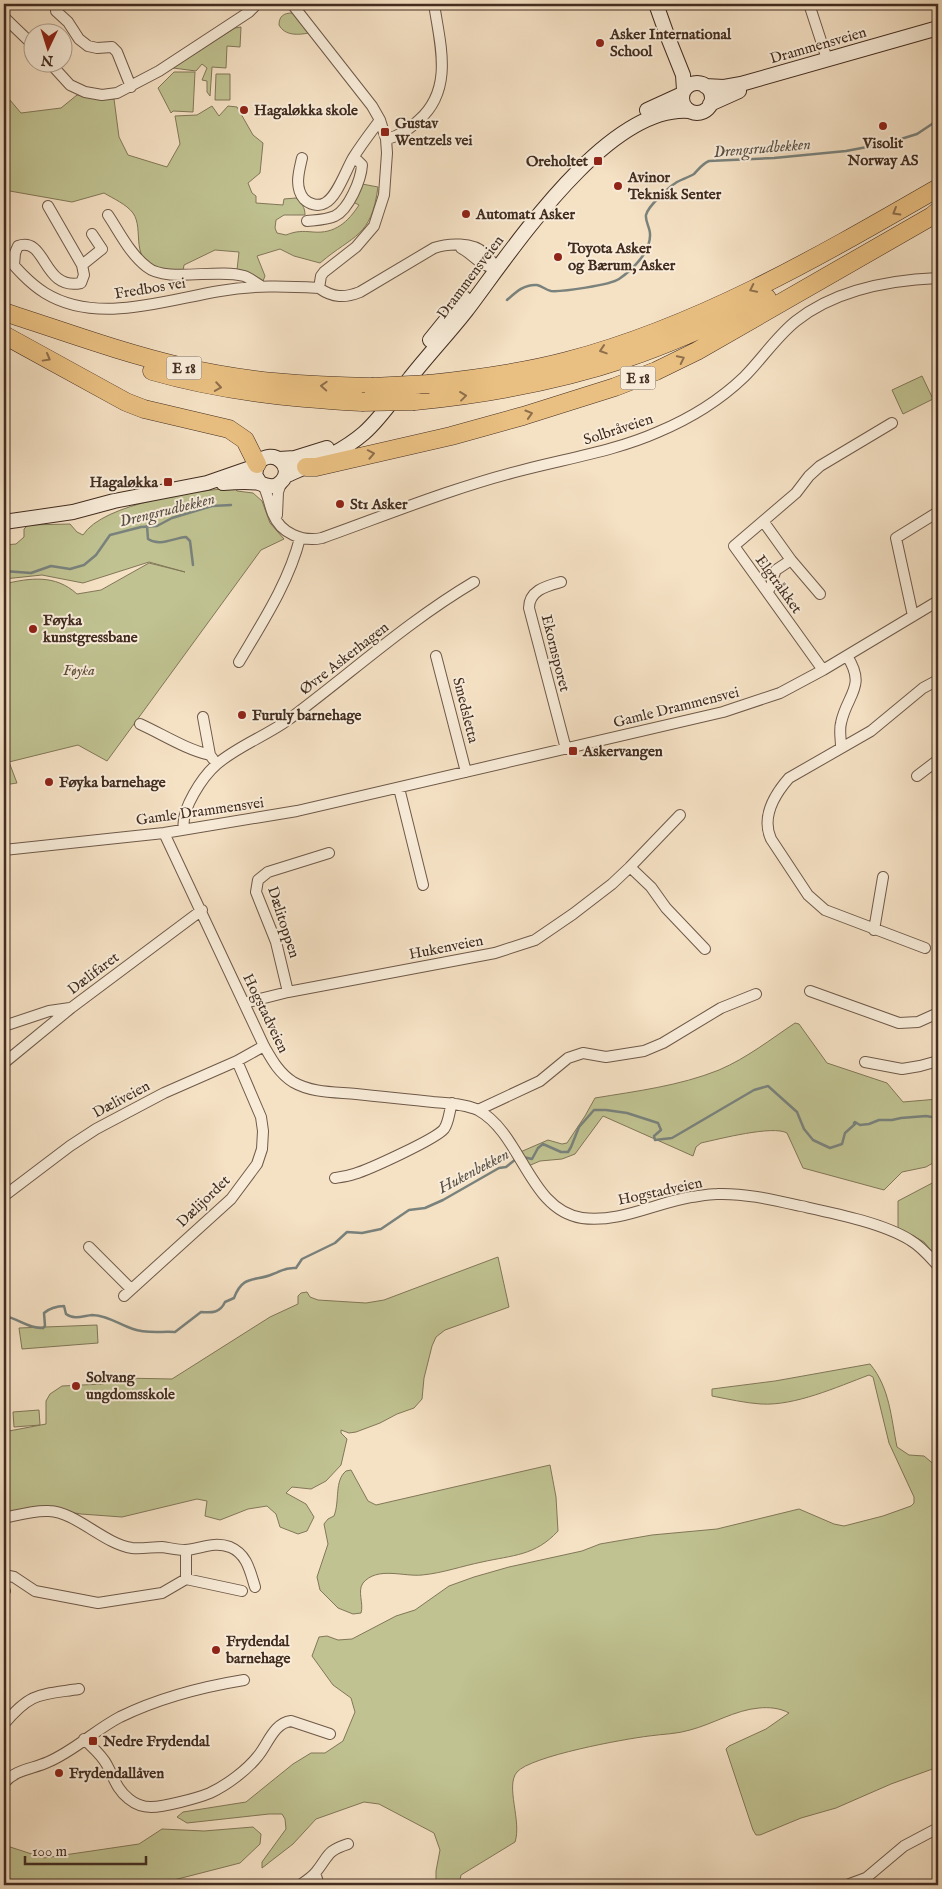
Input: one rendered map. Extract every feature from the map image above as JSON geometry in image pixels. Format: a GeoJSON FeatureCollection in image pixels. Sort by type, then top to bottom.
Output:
{"type":"FeatureCollection","features":[{"type":"Feature","properties":{"kind":"highway","name":"E 18"},"geometry":{"type":"LineString","coordinates":[[918,200],[938,179]]}},
{"type":"Feature","properties":{"kind":"highway","name":"E 18"},"geometry":{"type":"LineString","coordinates":[[4,312],[134,354],[190,369],[251,380],[310,385],[372,387],[429,384],[491,377],[550,365],[625,343],[682,322],[775,279],[843,243],[938,188]]}},
{"type":"Feature","properties":{"kind":"highway","name":"E 18"},"geometry":{"type":"LineString","coordinates":[[4,324],[121,362],[188,381],[250,392],[362,402],[415,401],[516,388],[628,358],[722,320],[780,292],[938,205]]}},
{"type":"Feature","properties":{"kind":"highway","name":"E 18"},"geometry":{"type":"LineString","coordinates":[[306,467],[316,467],[452,436],[615,387],[656,371],[697,351],[924,221],[938,211]]}},
{"type":"Feature","properties":{"kind":"highway"},"geometry":{"type":"LineString","coordinates":[[4,335],[126,402],[144,409],[229,429],[253,456]]}},
{"type":"Feature","properties":{"kind":"main road"},"geometry":{"type":"LineString","coordinates":[[656,4],[667,35],[683,75],[683,104],[689,111],[694,113],[704,112],[710,104],[711,94],[691,72],[667,35]]}},
{"type":"Feature","properties":{"kind":"main road","name":"Drammensveien"},"geometry":{"type":"LineString","coordinates":[[703,85],[724,87],[741,84],[938,28]]}},
{"type":"Feature","properties":{"kind":"main road","name":"Drammensveien"},"geometry":{"type":"LineString","coordinates":[[710,104],[734,92],[938,33]]}},
{"type":"Feature","properties":{"kind":"main road"},"geometry":{"type":"LineString","coordinates":[[683,92],[692,84],[703,85]]}},
{"type":"Feature","properties":{"kind":"main road","name":"Drammensveien"},"geometry":{"type":"LineString","coordinates":[[279,459],[301,456],[327,448],[348,436],[369,417],[558,181],[587,152],[636,116],[683,92]]}},
{"type":"Feature","properties":{"kind":"main road","name":"Drammensveien"},"geometry":{"type":"LineString","coordinates":[[283,479],[351,443],[378,419],[466,310],[491,265],[513,246],[562,189],[600,152],[631,129],[653,116],[669,111],[689,111]]}},
{"type":"Feature","properties":{"kind":"main road"},"geometry":{"type":"LineString","coordinates":[[253,456],[255,475],[261,484]]}},
{"type":"Feature","properties":{"kind":"main road"},"geometry":{"type":"LineString","coordinates":[[4,522],[73,512],[114,501],[207,483],[276,486],[283,479],[285,467],[279,459],[274,457],[253,456],[207,483]]}},
{"type":"Feature","properties":{"kind":"main road"},"geometry":{"type":"LineString","coordinates":[[4,512],[114,501]]}},
{"type":"Feature","properties":{"kind":"street"},"geometry":{"type":"LineString","coordinates":[[58,72],[70,85],[85,92],[102,95],[117,93],[159,71],[249,12],[257,4]]}},
{"type":"Feature","properties":{"kind":"street"},"geometry":{"type":"LineString","coordinates":[[292,4],[322,44],[362,90],[380,120],[386,138],[387,153],[384,195],[374,226],[356,247],[324,272],[319,288]]}},
{"type":"Feature","properties":{"kind":"street"},"geometry":{"type":"LineString","coordinates":[[386,138],[403,134],[423,116],[438,94],[442,76],[442,60],[434,4]]}},
{"type":"Feature","properties":{"kind":"street"},"geometry":{"type":"LineString","coordinates":[[809,4],[827,59]]}},
{"type":"Feature","properties":{"kind":"street"},"geometry":{"type":"LineString","coordinates":[[56,11],[68,22],[79,39],[88,46],[97,48],[112,47],[117,52],[131,87]]}},
{"type":"Feature","properties":{"kind":"street"},"geometry":{"type":"LineString","coordinates":[[4,17],[22,34]]}},
{"type":"Feature","properties":{"kind":"street"},"geometry":{"type":"LineString","coordinates":[[302,158],[298,176],[300,192],[310,204],[326,203],[334,194],[354,157],[380,120]]}},
{"type":"Feature","properties":{"kind":"street"},"geometry":{"type":"LineString","coordinates":[[308,221],[325,220],[337,216],[348,202],[359,182],[361,174],[362,165],[354,157]]}},
{"type":"Feature","properties":{"kind":"street"},"geometry":{"type":"LineString","coordinates":[[14,265],[18,246],[26,244],[33,246],[54,276],[63,282],[72,284],[81,282],[84,275],[82,265],[48,206]]}},
{"type":"Feature","properties":{"kind":"street"},"geometry":{"type":"LineString","coordinates":[[108,215],[135,256],[148,269],[161,274],[174,275],[233,274],[247,276],[260,286]]}},
{"type":"Feature","properties":{"kind":"street"},"geometry":{"type":"LineString","coordinates":[[82,265],[104,253],[92,234]]}},
{"type":"Feature","properties":{"kind":"street","name":"Fredbos vei"},"geometry":{"type":"LineString","coordinates":[[4,254],[21,274],[46,294],[73,304],[103,310],[138,307],[221,290],[260,286],[319,288],[334,296],[351,295],[360,292],[441,245],[472,247],[483,251],[491,265]]}},
{"type":"Feature","properties":{"kind":"street","name":"Solbråveien"},"geometry":{"type":"LineString","coordinates":[[300,538],[309,540],[322,538],[454,491],[523,470],[599,452],[643,439],[683,420],[725,393],[744,376],[795,322],[809,312],[841,296],[878,285],[906,280],[938,278]]}},
{"type":"Feature","properties":{"kind":"street","name":"Elgtråkket"},"geometry":{"type":"LineString","coordinates":[[823,670],[734,546],[796,492],[808,476],[820,466],[892,423]]}},
{"type":"Feature","properties":{"kind":"street"},"geometry":{"type":"LineString","coordinates":[[278,521],[278,492],[283,479]]}},
{"type":"Feature","properties":{"kind":"street"},"geometry":{"type":"LineString","coordinates":[[239,662],[295,557],[300,538],[290,534],[274,516],[268,493],[261,484]]}},
{"type":"Feature","properties":{"kind":"street"},"geometry":{"type":"LineString","coordinates":[[913,616],[896,538],[938,512]]}},
{"type":"Feature","properties":{"kind":"street","name":"Elgtråkket"},"geometry":{"type":"LineString","coordinates":[[763,521],[791,560],[820,594]]}},
{"type":"Feature","properties":{"kind":"street"},"geometry":{"type":"LineString","coordinates":[[767,592],[772,585],[776,570],[791,560]]}},
{"type":"Feature","properties":{"kind":"street","name":"Øvre Askerhagen"},"geometry":{"type":"LineString","coordinates":[[184,829],[183,816],[190,802],[204,779],[217,764],[286,722],[413,624],[474,582]]}},
{"type":"Feature","properties":{"kind":"street","name":"Ekornsporet"},"geometry":{"type":"LineString","coordinates":[[561,582],[539,590],[534,594],[530,602],[530,608],[566,749]]}},
{"type":"Feature","properties":{"kind":"street","name":"Gamle Drammensvei"},"geometry":{"type":"LineString","coordinates":[[4,850],[164,832],[260,818],[399,788],[745,706],[780,693],[823,670],[938,601]]}},
{"type":"Feature","properties":{"kind":"street","name":"Smedsletta"},"geometry":{"type":"LineString","coordinates":[[436,656],[466,772]]}},
{"type":"Feature","properties":{"kind":"street"},"geometry":{"type":"LineString","coordinates":[[841,747],[841,723],[856,685],[856,674],[847,656]]}},
{"type":"Feature","properties":{"kind":"street"},"geometry":{"type":"LineString","coordinates":[[925,948],[837,916],[815,903],[797,880],[769,833],[769,812],[772,802],[789,778],[871,731],[924,688],[938,680]]}},
{"type":"Feature","properties":{"kind":"street"},"geometry":{"type":"LineString","coordinates":[[203,717],[210,755],[217,764]]}},
{"type":"Feature","properties":{"kind":"street"},"geometry":{"type":"LineString","coordinates":[[140,724],[182,746],[210,755]]}},
{"type":"Feature","properties":{"kind":"street"},"geometry":{"type":"LineString","coordinates":[[917,776],[938,760]]}},
{"type":"Feature","properties":{"kind":"street"},"geometry":{"type":"LineString","coordinates":[[399,788],[423,885]]}},
{"type":"Feature","properties":{"kind":"street","name":"Hukenveien"},"geometry":{"type":"LineString","coordinates":[[244,1003],[288,992],[495,953],[535,940],[612,884],[680,814]]}},
{"type":"Feature","properties":{"kind":"street","name":"Hogstadveien"},"geometry":{"type":"LineString","coordinates":[[164,832],[264,1046],[275,1066],[291,1081],[315,1090],[452,1104],[478,1110],[502,1131],[535,1183],[553,1205],[564,1212],[580,1218],[600,1219],[647,1210],[688,1198],[718,1194],[754,1196],[840,1214],[878,1226],[909,1239],[938,1266]]}},
{"type":"Feature","properties":{"kind":"street","name":"Dælitoppen"},"geometry":{"type":"LineString","coordinates":[[288,992],[276,942],[256,892],[256,882],[260,876],[268,872],[329,853]]}},
{"type":"Feature","properties":{"kind":"street"},"geometry":{"type":"LineString","coordinates":[[630,867],[651,887],[666,908],[705,949]]}},
{"type":"Feature","properties":{"kind":"street"},"geometry":{"type":"LineString","coordinates":[[874,930],[882,877]]}},
{"type":"Feature","properties":{"kind":"street","name":"Dælifaret"},"geometry":{"type":"LineString","coordinates":[[4,1063],[71,1008],[202,910]]}},
{"type":"Feature","properties":{"kind":"street"},"geometry":{"type":"LineString","coordinates":[[810,991],[900,1023],[918,1022],[938,1013]]}},
{"type":"Feature","properties":{"kind":"street"},"geometry":{"type":"LineString","coordinates":[[478,1110],[540,1082],[560,1063],[577,1054],[606,1057],[644,1051],[663,1043],[722,1008],[756,994]]}},
{"type":"Feature","properties":{"kind":"street"},"geometry":{"type":"LineString","coordinates":[[4,1026],[48,1011],[71,1008]]}},
{"type":"Feature","properties":{"kind":"street","name":"Dæliveien"},"geometry":{"type":"LineString","coordinates":[[4,1196],[70,1146],[96,1129],[164,1093],[237,1061],[264,1046]]}},
{"type":"Feature","properties":{"kind":"street","name":"Dælijordet"},"geometry":{"type":"LineString","coordinates":[[89,1247],[127,1292],[231,1199],[257,1164],[262,1149],[263,1131],[261,1117],[237,1061]]}},
{"type":"Feature","properties":{"kind":"street"},"geometry":{"type":"LineString","coordinates":[[866,1062],[902,1069],[938,1061]]}},
{"type":"Feature","properties":{"kind":"street"},"geometry":{"type":"LineString","coordinates":[[335,1178],[354,1174],[379,1164],[435,1136],[443,1130],[448,1121],[452,1104]]}},
{"type":"Feature","properties":{"kind":"street"},"geometry":{"type":"LineString","coordinates":[[4,1518],[49,1511],[60,1513],[128,1547],[186,1550],[217,1544],[229,1547],[245,1559],[255,1587]]}},
{"type":"Feature","properties":{"kind":"street"},"geometry":{"type":"LineString","coordinates":[[186,1550],[186,1579]]}},
{"type":"Feature","properties":{"kind":"street"},"geometry":{"type":"LineString","coordinates":[[4,1574],[14,1577],[35,1591],[98,1603],[162,1593],[186,1579],[242,1591]]}},
{"type":"Feature","properties":{"kind":"street"},"geometry":{"type":"LineString","coordinates":[[4,1782],[21,1771],[48,1762],[119,1718],[154,1703],[190,1691],[244,1680]]}},
{"type":"Feature","properties":{"kind":"street"},"geometry":{"type":"LineString","coordinates":[[4,1724],[30,1698],[79,1689]]}},
{"type":"Feature","properties":{"kind":"street"},"geometry":{"type":"LineString","coordinates":[[84,1739],[106,1764],[113,1780],[123,1794],[131,1801],[143,1806],[152,1807],[191,1799],[210,1792],[244,1769],[258,1756],[275,1730],[286,1722],[291,1721],[330,1734]]}},
{"type":"Feature","properties":{"kind":"street"},"geometry":{"type":"LineString","coordinates":[[847,1885],[866,1878],[904,1846],[938,1828]]}},
{"type":"Feature","properties":{"kind":"street"},"geometry":{"type":"LineString","coordinates":[[300,1885],[315,1873],[330,1853],[336,1848],[348,1844]]}},
{"type":"Feature","properties":{"kind":"street"},"geometry":{"type":"LineString","coordinates":[[315,1873],[319,1885]]}},
{"type":"Feature","properties":{"kind":"green space"},"geometry":{"type":"Polygon","coordinates":[[[284,14],[295,14],[309,33],[292,34],[282,29],[279,25],[281,17],[284,14]]]}},
{"type":"Feature","properties":{"kind":"green space"},"geometry":{"type":"Polygon","coordinates":[[[241,27],[240,47],[227,46],[226,68],[212,67],[210,96],[207,92],[207,81],[202,80],[207,68],[202,64],[196,71],[173,68],[235,28],[241,27]]]}},
{"type":"Feature","properties":{"kind":"green space"},"geometry":{"type":"Polygon","coordinates":[[[174,72],[195,72],[193,112],[173,111],[171,113],[158,88],[174,72]]]}},
{"type":"Feature","properties":{"kind":"green space"},"geometry":{"type":"Polygon","coordinates":[[[216,74],[230,74],[230,100],[215,100],[216,74]]]}},
{"type":"Feature","properties":{"kind":"green space"},"geometry":{"type":"Polygon","coordinates":[[[4,93],[21,113],[61,108],[77,95],[114,99],[119,137],[128,155],[167,167],[180,144],[175,116],[197,115],[212,106],[219,116],[228,106],[237,107],[253,135],[263,143],[260,173],[248,183],[252,193],[256,196],[256,203],[283,205],[284,199],[296,198],[304,210],[305,215],[284,215],[276,220],[275,228],[277,233],[286,235],[299,232],[321,232],[340,226],[359,205],[351,201],[362,184],[378,187],[375,204],[366,226],[351,240],[320,263],[294,256],[280,249],[257,256],[265,276],[261,286],[237,270],[239,252],[215,250],[184,265],[183,271],[160,268],[144,259],[133,213],[123,204],[104,193],[72,202],[4,190],[4,93]]]}},
{"type":"Feature","properties":{"kind":"green space"},"geometry":{"type":"Polygon","coordinates":[[[922,376],[933,399],[903,414],[892,390],[922,376]]]}},
{"type":"Feature","properties":{"kind":"green space","name":"Føyka"},"geometry":{"type":"Polygon","coordinates":[[[235,488],[237,491],[253,493],[262,501],[270,523],[284,539],[261,550],[107,761],[78,745],[9,762],[17,783],[4,785],[4,584],[33,579],[51,580],[60,583],[77,594],[101,590],[149,563],[185,572],[149,562],[83,583],[42,575],[4,579],[4,545],[16,544],[24,537],[24,529],[28,525],[70,524],[77,532],[83,535],[94,524],[110,514],[130,507],[176,495],[235,488]]]}},
{"type":"Feature","properties":{"kind":"green space"},"geometry":{"type":"Polygon","coordinates":[[[795,1023],[799,1024],[827,1063],[887,1083],[903,1102],[938,1099],[938,1160],[926,1167],[902,1172],[884,1190],[803,1168],[787,1133],[780,1131],[758,1132],[701,1143],[696,1147],[693,1156],[603,1116],[575,1154],[562,1159],[540,1161],[526,1167],[518,1153],[548,1140],[562,1144],[567,1143],[595,1098],[673,1084],[704,1076],[749,1054],[795,1023]]]}},
{"type":"Feature","properties":{"kind":"green space"},"geometry":{"type":"Polygon","coordinates":[[[938,1180],[938,1259],[924,1242],[898,1228],[898,1201],[938,1180]]]}},
{"type":"Feature","properties":{"kind":"green space"},"geometry":{"type":"Polygon","coordinates":[[[498,1257],[509,1307],[445,1330],[436,1337],[424,1378],[422,1399],[414,1408],[356,1432],[349,1433],[341,1430],[341,1433],[347,1439],[341,1465],[326,1481],[311,1489],[292,1487],[286,1493],[306,1504],[314,1517],[307,1531],[298,1534],[280,1527],[276,1514],[267,1506],[248,1509],[220,1520],[205,1516],[207,1501],[197,1499],[122,1517],[49,1509],[4,1513],[4,1437],[9,1431],[46,1424],[46,1401],[50,1394],[62,1386],[103,1384],[120,1378],[172,1379],[270,1317],[298,1304],[298,1296],[301,1293],[307,1292],[310,1297],[318,1300],[366,1303],[384,1300],[498,1257]]]}},
{"type":"Feature","properties":{"kind":"green space"},"geometry":{"type":"Polygon","coordinates":[[[97,1325],[98,1343],[22,1349],[19,1328],[97,1325]]]}},
{"type":"Feature","properties":{"kind":"green space"},"geometry":{"type":"Polygon","coordinates":[[[870,1364],[877,1373],[886,1393],[897,1447],[909,1455],[924,1456],[936,1466],[938,1471],[938,1767],[891,1784],[836,1808],[801,1818],[756,1835],[726,1749],[766,1729],[789,1713],[786,1711],[771,1708],[750,1709],[685,1731],[600,1744],[558,1754],[526,1766],[517,1772],[513,1786],[517,1824],[515,1842],[461,1875],[459,1885],[436,1885],[436,1871],[440,1850],[434,1833],[379,1804],[364,1802],[316,1819],[293,1844],[262,1868],[262,1862],[286,1829],[285,1819],[282,1814],[187,1823],[177,1817],[183,1812],[246,1802],[293,1764],[311,1753],[325,1753],[343,1741],[355,1712],[351,1698],[333,1685],[312,1656],[319,1637],[327,1636],[338,1640],[352,1639],[396,1616],[415,1610],[449,1586],[509,1567],[582,1551],[600,1544],[652,1535],[717,1529],[799,1509],[834,1524],[844,1526],[883,1516],[911,1506],[914,1503],[914,1497],[889,1443],[873,1377],[869,1375],[816,1395],[774,1404],[749,1403],[712,1396],[712,1389],[775,1381],[870,1364]]]}},
{"type":"Feature","properties":{"kind":"green space"},"geometry":{"type":"Polygon","coordinates":[[[39,1410],[40,1425],[14,1427],[13,1412],[39,1410]]]}},
{"type":"Feature","properties":{"kind":"green space"},"geometry":{"type":"Polygon","coordinates":[[[550,1465],[556,1497],[558,1531],[532,1550],[514,1556],[437,1573],[415,1575],[391,1573],[376,1575],[369,1578],[361,1586],[361,1613],[353,1614],[338,1608],[320,1590],[317,1577],[328,1544],[324,1524],[334,1516],[340,1480],[346,1471],[351,1470],[368,1501],[376,1505],[550,1465]]]}},
{"type":"Feature","properties":{"kind":"green space"},"geometry":{"type":"Polygon","coordinates":[[[253,1827],[261,1834],[260,1844],[240,1863],[170,1881],[169,1885],[4,1885],[4,1845],[44,1858],[139,1844],[162,1829],[204,1831],[253,1827]]]}},
{"type":"Feature","properties":{"kind":"waterway","name":"Drengsrudbekken"},"geometry":{"type":"LineString","coordinates":[[507,300],[520,289],[532,285],[557,291],[596,286],[619,279],[635,266],[644,254],[650,234],[646,215],[651,207],[673,184],[694,174],[702,165],[709,161],[774,158],[846,151],[888,143],[917,134],[938,120]]}},
{"type":"Feature","properties":{"kind":"waterway","name":"Drengsrudbekken"},"geometry":{"type":"LineString","coordinates":[[4,571],[31,573],[51,566],[70,569],[84,565],[96,555],[110,535],[141,527],[157,526],[172,518],[212,506],[231,505]]}},
{"type":"Feature","properties":{"kind":"waterway"},"geometry":{"type":"LineString","coordinates":[[147,526],[148,539],[153,541],[162,542],[186,537],[190,541],[193,565]]}},
{"type":"Feature","properties":{"kind":"waterway","name":"Hukenbekken"},"geometry":{"type":"LineString","coordinates":[[523,1157],[532,1159],[538,1148],[543,1144],[561,1152],[568,1152],[579,1127],[594,1110],[627,1113],[658,1123],[661,1130],[654,1136],[655,1140],[672,1138],[754,1090],[768,1086],[797,1112],[804,1129],[813,1140],[830,1148],[842,1144],[845,1133],[855,1122],[860,1125],[879,1120],[901,1118],[926,1116],[938,1118]]}},
{"type":"Feature","properties":{"kind":"waterway","name":"Hukenbekken"},"geometry":{"type":"LineString","coordinates":[[4,1316],[33,1327],[43,1328],[45,1326],[44,1313],[53,1308],[64,1306],[66,1314],[72,1317],[98,1315],[138,1331],[175,1332],[201,1312],[212,1312],[221,1308],[225,1302],[234,1298],[241,1285],[246,1282],[286,1269],[296,1268],[302,1259],[335,1243],[347,1232],[362,1233],[381,1229],[409,1210],[425,1208],[443,1200],[499,1168],[506,1167],[516,1159]]}},
{"type":"Feature","properties":{"kind":"place","name":"Asker International School"},"geometry":{"type":"Point","coordinates":[600,43]}},
{"type":"Feature","properties":{"kind":"place","name":"Hagaløkka skole"},"geometry":{"type":"Point","coordinates":[244,110]}},
{"type":"Feature","properties":{"kind":"place","name":"Visolit Norway AS"},"geometry":{"type":"Point","coordinates":[883,126]}},
{"type":"Feature","properties":{"kind":"place","name":"Gustav Wentzels vei"},"geometry":{"type":"Point","coordinates":[385,132]}},
{"type":"Feature","properties":{"kind":"place","name":"Oreholtet"},"geometry":{"type":"Point","coordinates":[598,161]}},
{"type":"Feature","properties":{"kind":"place","name":"Avinor Teknisk Senter"},"geometry":{"type":"Point","coordinates":[618,186]}},
{"type":"Feature","properties":{"kind":"place","name":"Automat1 Asker"},"geometry":{"type":"Point","coordinates":[466,214]}},
{"type":"Feature","properties":{"kind":"place","name":"Toyota Asker og Bærum, Asker"},"geometry":{"type":"Point","coordinates":[558,257]}},
{"type":"Feature","properties":{"kind":"place","name":"Hagaløkka"},"geometry":{"type":"Point","coordinates":[168,482]}},
{"type":"Feature","properties":{"kind":"place","name":"St1 Asker"},"geometry":{"type":"Point","coordinates":[340,504]}},
{"type":"Feature","properties":{"kind":"place","name":"Føyka kunstgressbane"},"geometry":{"type":"Point","coordinates":[33,629]}},
{"type":"Feature","properties":{"kind":"place","name":"Furuly barnehage"},"geometry":{"type":"Point","coordinates":[242,715]}},
{"type":"Feature","properties":{"kind":"place","name":"Askervangen"},"geometry":{"type":"Point","coordinates":[573,751]}},
{"type":"Feature","properties":{"kind":"place","name":"Føyka barnehage"},"geometry":{"type":"Point","coordinates":[49,782]}},
{"type":"Feature","properties":{"kind":"place","name":"Solvang ungdomsskole"},"geometry":{"type":"Point","coordinates":[76,1386]}},
{"type":"Feature","properties":{"kind":"place","name":"Frydendal barnehage"},"geometry":{"type":"Point","coordinates":[216,1650]}},
{"type":"Feature","properties":{"kind":"place","name":"Nedre Frydendal"},"geometry":{"type":"Point","coordinates":[93,1741]}},
{"type":"Feature","properties":{"kind":"place","name":"Frydendallåven"},"geometry":{"type":"Point","coordinates":[59,1773]}}]}
